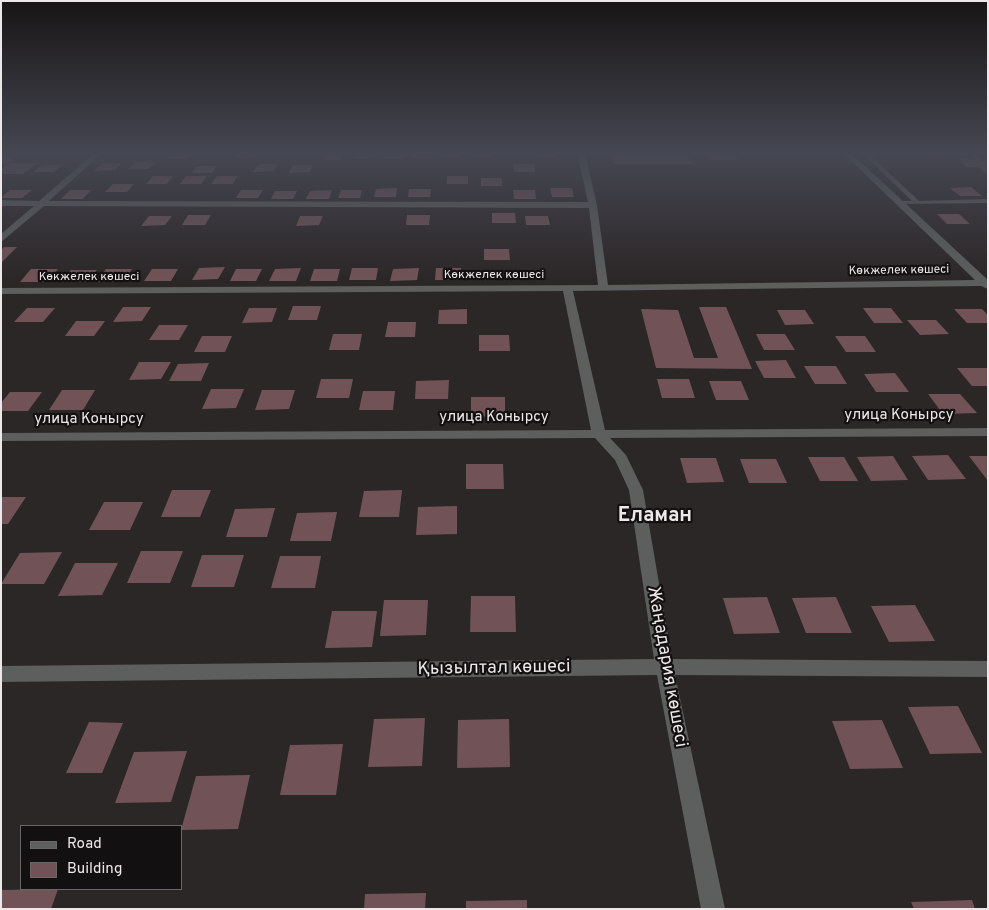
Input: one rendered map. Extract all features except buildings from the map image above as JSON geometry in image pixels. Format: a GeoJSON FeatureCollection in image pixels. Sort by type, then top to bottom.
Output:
{"type":"FeatureCollection","features":[{"type":"Feature","properties":{"kind":"street"},"geometry":{"type":"LineString","coordinates":[[1,239],[50,195]]}},
{"type":"Feature","properties":{"kind":"street"},"geometry":{"type":"LineString","coordinates":[[591,195],[604,288]]}},
{"type":"Feature","properties":{"kind":"street"},"geometry":{"type":"LineString","coordinates":[[892,195],[987,284]]}},
{"type":"Feature","properties":{"kind":"street"},"geometry":{"type":"LineString","coordinates":[[1,203],[593,204]]}},
{"type":"Feature","properties":{"kind":"street","name":"Көкжелек көшесі"},"geometry":{"type":"LineString","coordinates":[[1,291],[987,284]]}},
{"type":"Feature","properties":{"kind":"street"},"geometry":{"type":"LineString","coordinates":[[567,288],[599,434]]}},
{"type":"Feature","properties":{"kind":"street","name":"улица Конырсу"},"geometry":{"type":"LineString","coordinates":[[1,437],[988,432]]}},
{"type":"Feature","properties":{"kind":"street","name":"Жаңадария көшесі"},"geometry":{"type":"LineString","coordinates":[[599,434],[621,458],[636,490],[664,667],[714,909]]}},
{"type":"Feature","properties":{"kind":"street","name":"Қызылтал көшесі"},"geometry":{"type":"LineString","coordinates":[[1,674],[664,667],[988,669]]}},
{"type":"Feature","properties":{"kind":"lane"},"geometry":{"type":"LineString","coordinates":[[910,195],[917,202]]}},
{"type":"Feature","properties":{"kind":"lane"},"geometry":{"type":"LineString","coordinates":[[900,203],[988,201]]}},
{"type":"Feature","properties":{"kind":"district","name":"Еламан"},"geometry":{"type":"Point","coordinates":[655,517]}}]}
